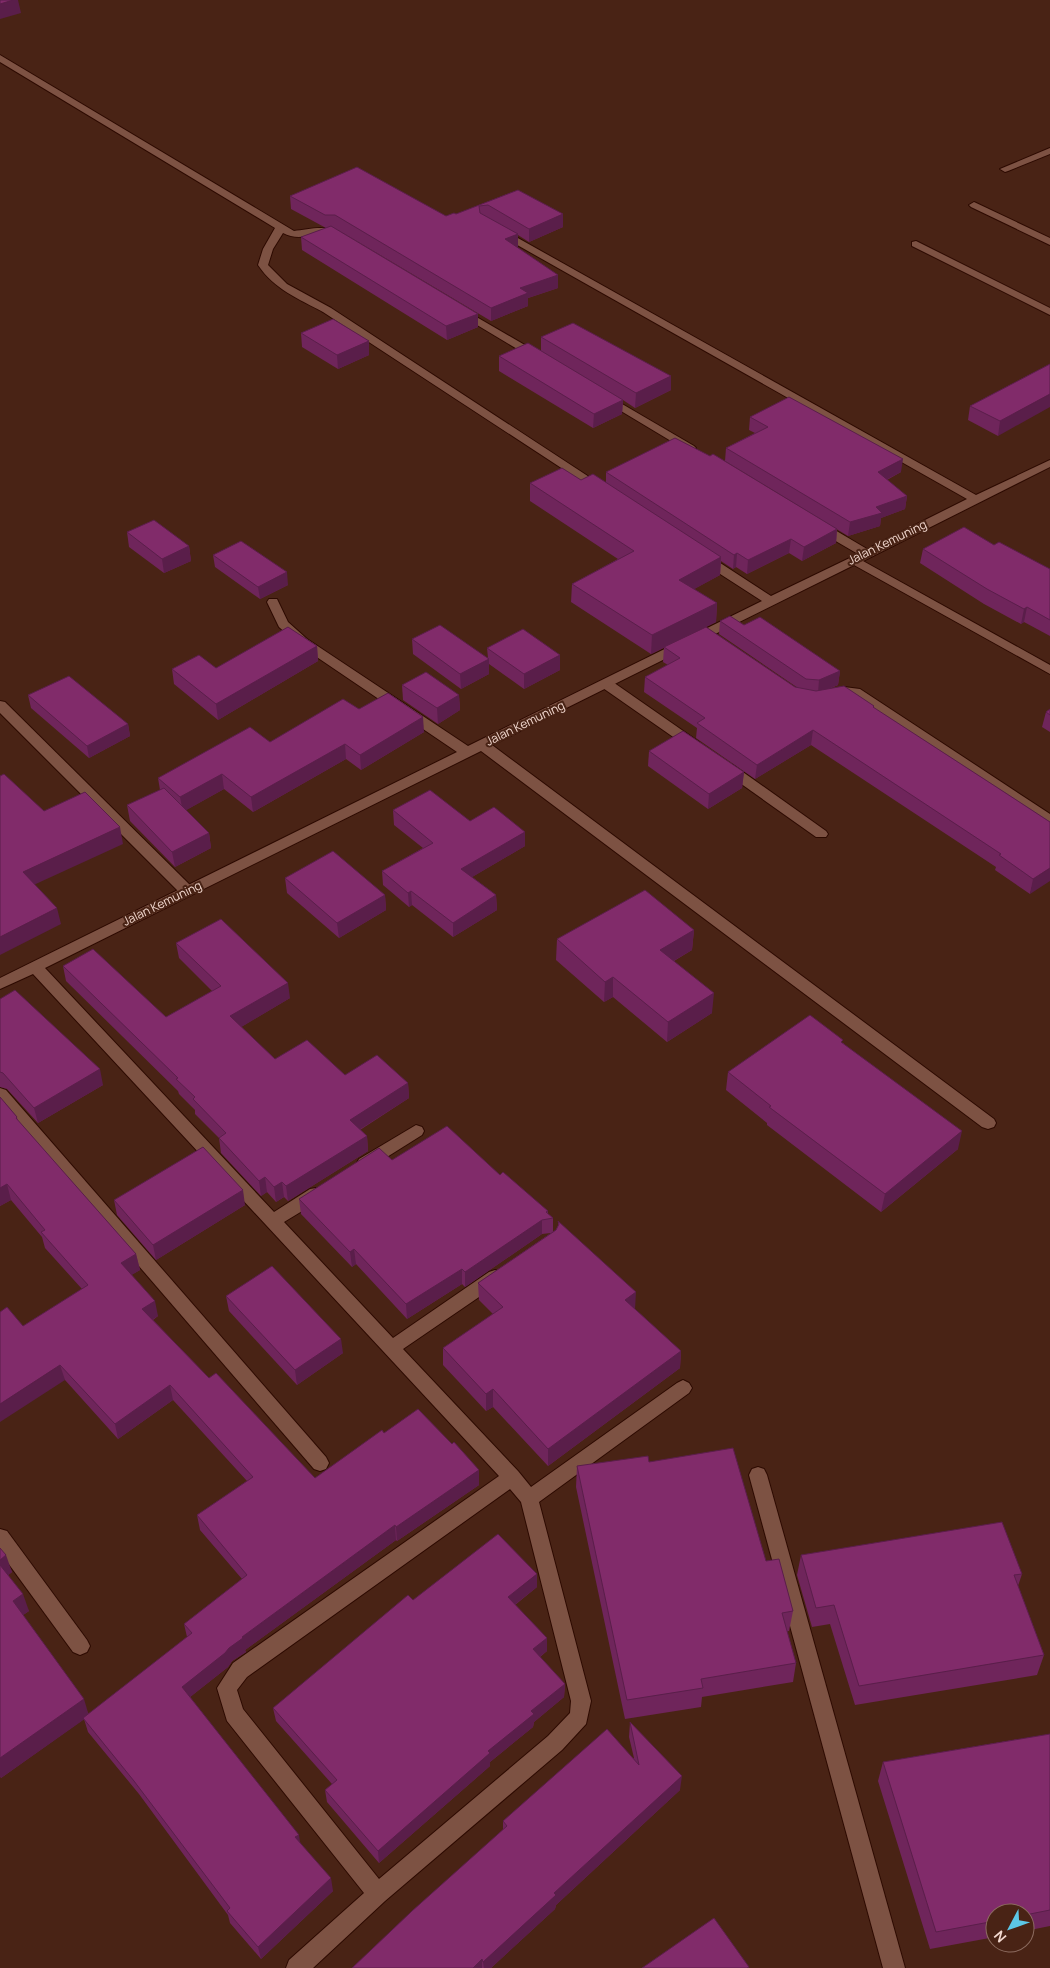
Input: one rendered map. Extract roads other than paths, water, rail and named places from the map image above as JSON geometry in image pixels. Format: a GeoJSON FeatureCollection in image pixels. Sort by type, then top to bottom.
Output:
{"type":"FeatureCollection","features":[{"type":"Feature","properties":{"kind":"street"},"geometry":{"type":"LineString","coordinates":[[0,58],[280,227],[296,235],[327,232],[339,237]]}},
{"type":"Feature","properties":{"kind":"street"},"geometry":{"type":"LineString","coordinates":[[1005,169],[1050,151]]}},
{"type":"Feature","properties":{"kind":"street"},"geometry":{"type":"LineString","coordinates":[[974,205],[1050,242]]}},
{"type":"Feature","properties":{"kind":"street"},"geometry":{"type":"LineString","coordinates":[[280,227],[262,265],[268,274],[282,285],[327,310],[614,498]]}},
{"type":"Feature","properties":{"kind":"street"},"geometry":{"type":"LineString","coordinates":[[492,227],[975,500]]}},
{"type":"Feature","properties":{"kind":"street"},"geometry":{"type":"LineString","coordinates":[[916,244],[1050,312]]}},
{"type":"Feature","properties":{"kind":"street"},"geometry":{"type":"LineString","coordinates":[[449,303],[551,365]]}},
{"type":"Feature","properties":{"kind":"street"},"geometry":{"type":"LineString","coordinates":[[594,390],[695,451]]}},
{"type":"Feature","properties":{"kind":"street","name":"Jalan Kemuning"},"geometry":{"type":"LineString","coordinates":[[0,984],[1050,462]]}},
{"type":"Feature","properties":{"kind":"street"},"geometry":{"type":"LineString","coordinates":[[806,518],[865,553]]}},
{"type":"Feature","properties":{"kind":"street"},"geometry":{"type":"LineString","coordinates":[[696,552],[770,601]]}},
{"type":"Feature","properties":{"kind":"street"},"geometry":{"type":"LineString","coordinates":[[852,560],[1050,670]]}},
{"type":"Feature","properties":{"kind":"street"},"geometry":{"type":"LineString","coordinates":[[273,602],[283,624],[302,642],[467,752]]}},
{"type":"Feature","properties":{"kind":"street"},"geometry":{"type":"LineString","coordinates":[[704,633],[720,644]]}},
{"type":"Feature","properties":{"kind":"street"},"geometry":{"type":"LineString","coordinates":[[605,683],[701,750]]}},
{"type":"Feature","properties":{"kind":"street"},"geometry":{"type":"LineString","coordinates":[[820,700],[844,691],[855,692],[1050,820]]}},
{"type":"Feature","properties":{"kind":"street"},"geometry":{"type":"LineString","coordinates":[[0,705],[187,891]]}},
{"type":"Feature","properties":{"kind":"street"},"geometry":{"type":"LineString","coordinates":[[481,744],[988,1123]]}},
{"type":"Feature","properties":{"kind":"street"},"geometry":{"type":"LineString","coordinates":[[717,761],[821,834]]}},
{"type":"Feature","properties":{"kind":"street"},"geometry":{"type":"LineString","coordinates":[[35,967],[512,1476],[529,1499],[582,1701],[578,1716],[555,1743],[378,1894],[297,1968]]}},
{"type":"Feature","properties":{"kind":"street"},"geometry":{"type":"LineString","coordinates":[[0,1094],[320,1463]]}},
{"type":"Feature","properties":{"kind":"street"},"geometry":{"type":"LineString","coordinates":[[349,1173],[416,1131]]}},
{"type":"Feature","properties":{"kind":"street"},"geometry":{"type":"LineString","coordinates":[[273,1221],[332,1184]]}},
{"type":"Feature","properties":{"kind":"street"},"geometry":{"type":"LineString","coordinates":[[391,1348],[510,1268]]}},
{"type":"Feature","properties":{"kind":"street"},"geometry":{"type":"LineString","coordinates":[[529,1499],[683,1388]]}},
{"type":"Feature","properties":{"kind":"street"},"geometry":{"type":"LineString","coordinates":[[758,1475],[894,1968]]}},
{"type":"Feature","properties":{"kind":"street"},"geometry":{"type":"LineString","coordinates":[[378,1894],[234,1714],[227,1688],[240,1670],[512,1476]]}},
{"type":"Feature","properties":{"kind":"street"},"geometry":{"type":"LineString","coordinates":[[0,1537],[80,1646]]}}]}
